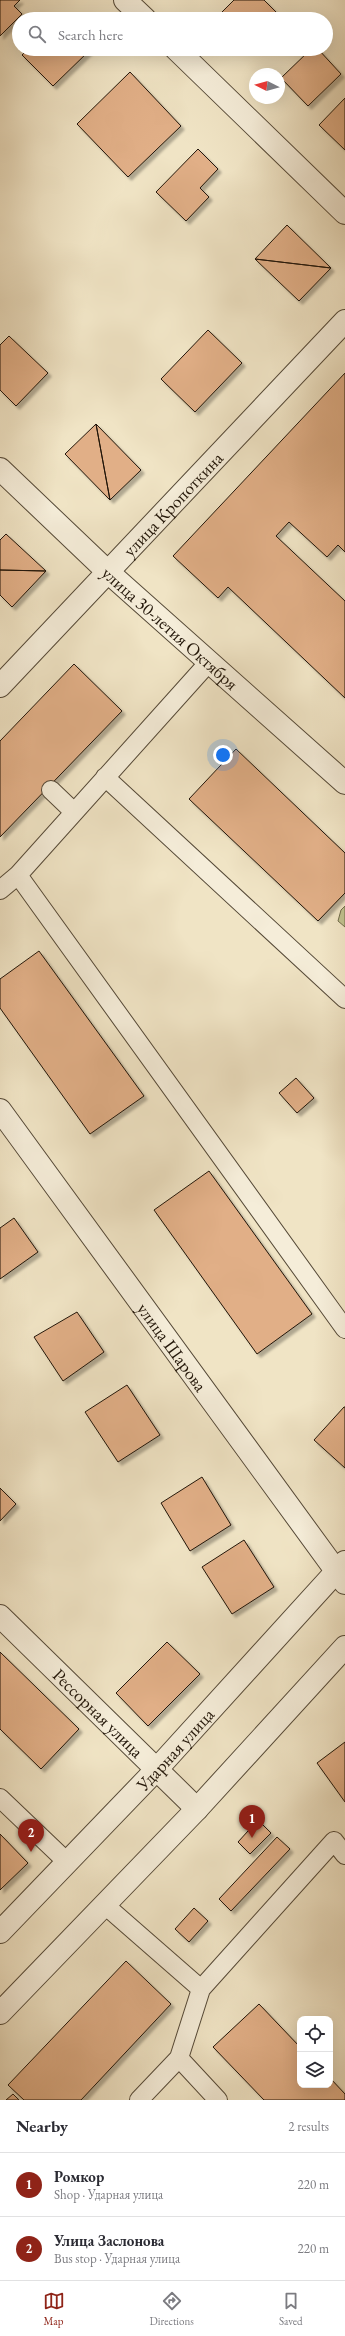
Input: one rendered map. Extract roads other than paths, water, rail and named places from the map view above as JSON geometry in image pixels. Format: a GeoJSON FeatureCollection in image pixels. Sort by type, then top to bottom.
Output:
{"type":"FeatureCollection","features":[{"type":"Feature","properties":{"kind":"street"},"geometry":{"type":"LineString","coordinates":[[125,0],[138,12]]}},
{"type":"Feature","properties":{"kind":"street"},"geometry":{"type":"LineString","coordinates":[[183,56],[345,212]]}},
{"type":"Feature","properties":{"kind":"street","name":"улица Кропоткина"},"geometry":{"type":"LineString","coordinates":[[0,686],[345,321]]}},
{"type":"Feature","properties":{"kind":"street","name":"улица 30-летия Октября"},"geometry":{"type":"LineString","coordinates":[[0,469],[108,572],[210,661],[345,783]]}},
{"type":"Feature","properties":{"kind":"street","name":"улица Шарова"},"geometry":{"type":"LineString","coordinates":[[0,1110],[342,1572]]}},
{"type":"Feature","properties":{"kind":"street","name":"Ударная улица"},"geometry":{"type":"LineString","coordinates":[[0,1932],[156,1770],[342,1572]]}},
{"type":"Feature","properties":{"kind":"street","name":"Рессорная улица"},"geometry":{"type":"LineString","coordinates":[[0,1616],[197,1809]]}},
{"type":"Feature","properties":{"kind":"street"},"geometry":{"type":"LineString","coordinates":[[0,2014],[106,1906],[345,1647]]}},
{"type":"Feature","properties":{"kind":"lane"},"geometry":{"type":"LineString","coordinates":[[0,890],[18,875],[210,661]]}},
{"type":"Feature","properties":{"kind":"lane"},"geometry":{"type":"LineString","coordinates":[[106,777],[345,999]]}},
{"type":"Feature","properties":{"kind":"lane"},"geometry":{"type":"LineString","coordinates":[[51,790],[74,812]]}},
{"type":"Feature","properties":{"kind":"lane"},"geometry":{"type":"LineString","coordinates":[[18,875],[345,1329]]}},
{"type":"Feature","properties":{"kind":"lane"},"geometry":{"type":"LineString","coordinates":[[0,1798],[67,1862]]}},
{"type":"Feature","properties":{"kind":"lane"},"geometry":{"type":"LineString","coordinates":[[139,2100],[180,2058],[201,1990],[334,1841],[345,1855]]}},
{"type":"Feature","properties":{"kind":"lane"},"geometry":{"type":"LineString","coordinates":[[106,1906],[201,1990]]}},
{"type":"Feature","properties":{"kind":"lane"},"geometry":{"type":"LineString","coordinates":[[180,2058],[218,2100]]}},
{"type":"Feature","properties":{"kind":"place","name":"Ромкор"},"geometry":{"type":"Point","coordinates":[252,1838]}},
{"type":"Feature","properties":{"kind":"place","name":"Улица Заслонова"},"geometry":{"type":"Point","coordinates":[31,1852]}}]}
